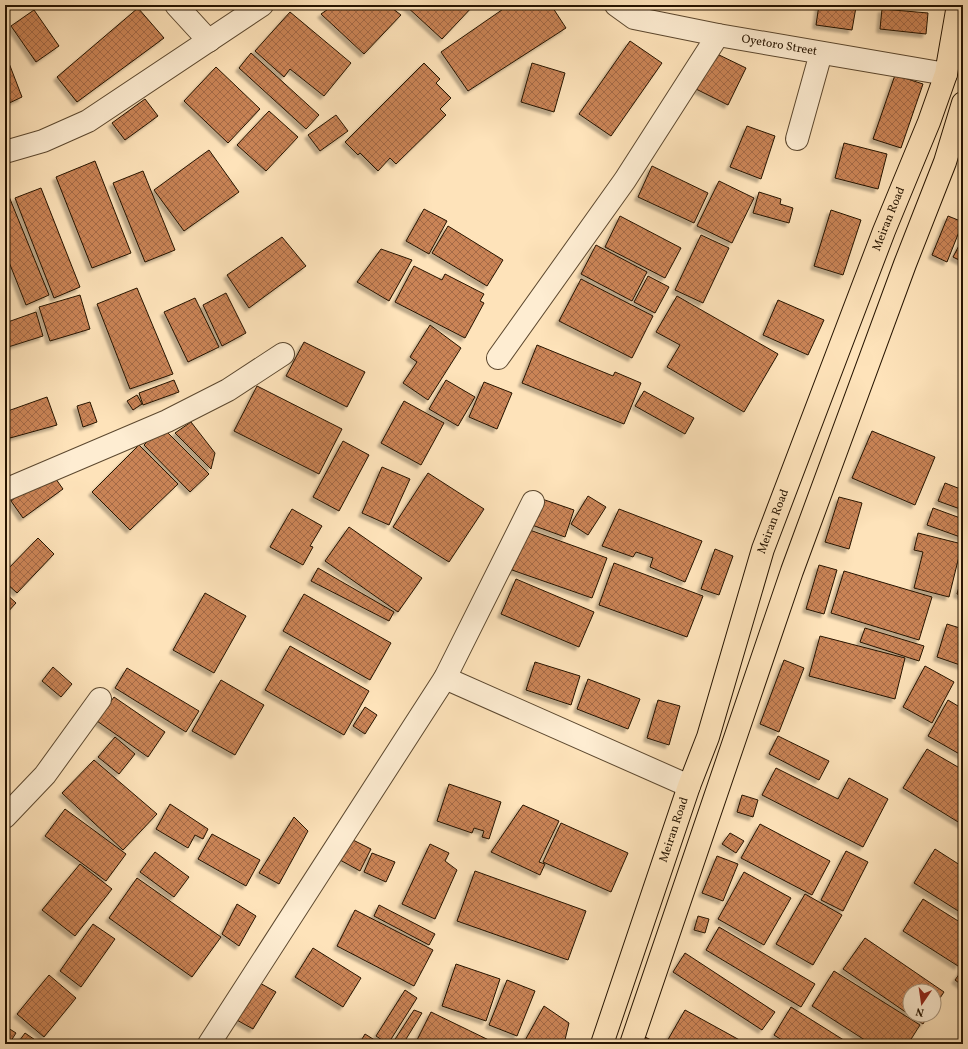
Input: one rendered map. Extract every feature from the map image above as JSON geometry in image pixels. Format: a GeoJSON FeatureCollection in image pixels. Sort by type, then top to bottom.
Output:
{"type":"FeatureCollection","features":[{"type":"Feature","properties":{"kind":"main road","name":"Meiran Road"},"geometry":{"type":"LineString","coordinates":[[602,1044],[689,786],[708,737],[763,549],[884,231],[929,122],[946,74],[958,5]]}},
{"type":"Feature","properties":{"kind":"main road"},"geometry":{"type":"LineString","coordinates":[[631,1044],[792,571],[905,264],[945,162],[963,103]]}},
{"type":"Feature","properties":{"kind":"street"},"geometry":{"type":"LineString","coordinates":[[176,5],[209,41]]}},
{"type":"Feature","properties":{"kind":"street"},"geometry":{"type":"LineString","coordinates":[[5,152],[43,141],[88,121],[262,5]]}},
{"type":"Feature","properties":{"kind":"street","name":"Oyetoro Street"},"geometry":{"type":"LineString","coordinates":[[616,5],[634,18],[718,35],[946,74]]}},
{"type":"Feature","properties":{"kind":"street"},"geometry":{"type":"LineString","coordinates":[[498,358],[625,180],[718,35]]}},
{"type":"Feature","properties":{"kind":"street"},"geometry":{"type":"LineString","coordinates":[[797,139],[821,53]]}},
{"type":"Feature","properties":{"kind":"street"},"geometry":{"type":"LineString","coordinates":[[5,490],[167,421],[228,390],[283,354]]}},
{"type":"Feature","properties":{"kind":"street"},"geometry":{"type":"LineString","coordinates":[[210,1044],[445,678],[533,502]]}},
{"type":"Feature","properties":{"kind":"street"},"geometry":{"type":"LineString","coordinates":[[445,678],[689,786]]}},
{"type":"Feature","properties":{"kind":"street"},"geometry":{"type":"LineString","coordinates":[[5,817],[46,775],[100,699]]}},
{"type":"Feature","properties":{"kind":"building"},"geometry":{"type":"Polygon","coordinates":[[[334,5],[388,5],[401,15],[364,54],[321,14],[334,5]]]}},
{"type":"Feature","properties":{"kind":"building"},"geometry":{"type":"Polygon","coordinates":[[[405,5],[474,5],[442,39],[405,5]]]}},
{"type":"Feature","properties":{"kind":"building"},"geometry":{"type":"Polygon","coordinates":[[[509,5],[551,5],[566,28],[468,91],[441,52],[509,5]]]}},
{"type":"Feature","properties":{"kind":"building"},"geometry":{"type":"Polygon","coordinates":[[[819,5],[856,7],[852,30],[816,25],[819,5]]]}},
{"type":"Feature","properties":{"kind":"building"},"geometry":{"type":"Polygon","coordinates":[[[138,8],[164,38],[77,102],[57,77],[138,8]]]}},
{"type":"Feature","properties":{"kind":"building"},"geometry":{"type":"Polygon","coordinates":[[[882,9],[928,13],[926,34],[880,29],[882,9]]]}},
{"type":"Feature","properties":{"kind":"building"},"geometry":{"type":"Polygon","coordinates":[[[34,10],[59,46],[36,62],[11,26],[34,10]]]}},
{"type":"Feature","properties":{"kind":"building"},"geometry":{"type":"Polygon","coordinates":[[[290,12],[351,63],[324,96],[290,69],[284,77],[255,51],[290,12]]]}},
{"type":"Feature","properties":{"kind":"building"},"geometry":{"type":"Polygon","coordinates":[[[630,41],[662,63],[611,136],[579,114],[630,41]]]}},
{"type":"Feature","properties":{"kind":"building"},"geometry":{"type":"Polygon","coordinates":[[[251,53],[319,115],[306,129],[239,68],[251,53]]]}},
{"type":"Feature","properties":{"kind":"building"},"geometry":{"type":"Polygon","coordinates":[[[715,53],[746,68],[728,105],[696,89],[715,53]]]}},
{"type":"Feature","properties":{"kind":"building"},"geometry":{"type":"Polygon","coordinates":[[[7,58],[22,97],[5,105],[5,59],[7,58]]]}},
{"type":"Feature","properties":{"kind":"building"},"geometry":{"type":"Polygon","coordinates":[[[424,63],[440,79],[436,83],[451,98],[440,109],[446,115],[396,164],[390,158],[378,171],[360,153],[358,155],[345,142],[424,63]]]}},
{"type":"Feature","properties":{"kind":"building"},"geometry":{"type":"Polygon","coordinates":[[[532,63],[565,73],[554,112],[521,102],[532,63]]]}},
{"type":"Feature","properties":{"kind":"building"},"geometry":{"type":"Polygon","coordinates":[[[216,67],[260,109],[228,143],[184,101],[216,67]]]}},
{"type":"Feature","properties":{"kind":"building"},"geometry":{"type":"Polygon","coordinates":[[[895,75],[923,84],[901,148],[873,139],[895,75]]]}},
{"type":"Feature","properties":{"kind":"building"},"geometry":{"type":"Polygon","coordinates":[[[145,99],[158,116],[125,140],[112,123],[145,99]]]}},
{"type":"Feature","properties":{"kind":"building"},"geometry":{"type":"Polygon","coordinates":[[[269,111],[298,137],[266,171],[237,145],[269,111]]]}},
{"type":"Feature","properties":{"kind":"building"},"geometry":{"type":"Polygon","coordinates":[[[336,115],[348,131],[320,151],[308,135],[336,115]]]}},
{"type":"Feature","properties":{"kind":"building"},"geometry":{"type":"Polygon","coordinates":[[[747,126],[775,136],[761,179],[730,167],[747,126]]]}},
{"type":"Feature","properties":{"kind":"building"},"geometry":{"type":"Polygon","coordinates":[[[844,143],[887,154],[878,189],[835,178],[844,143]]]}},
{"type":"Feature","properties":{"kind":"building"},"geometry":{"type":"Polygon","coordinates":[[[209,150],[239,192],[184,231],[154,190],[209,150]]]}},
{"type":"Feature","properties":{"kind":"building"},"geometry":{"type":"Polygon","coordinates":[[[95,161],[131,253],[92,268],[56,177],[95,161]]]}},
{"type":"Feature","properties":{"kind":"building"},"geometry":{"type":"Polygon","coordinates":[[[652,166],[708,193],[694,223],[638,197],[652,166]]]}},
{"type":"Feature","properties":{"kind":"building"},"geometry":{"type":"Polygon","coordinates":[[[143,171],[175,250],[145,262],[113,183],[143,171]]]}},
{"type":"Feature","properties":{"kind":"building"},"geometry":{"type":"Polygon","coordinates":[[[719,181],[754,198],[732,243],[697,226],[719,181]]]}},
{"type":"Feature","properties":{"kind":"building"},"geometry":{"type":"Polygon","coordinates":[[[41,188],[80,287],[54,298],[15,198],[41,188]]]}},
{"type":"Feature","properties":{"kind":"building"},"geometry":{"type":"Polygon","coordinates":[[[759,192],[781,199],[780,204],[793,208],[789,223],[753,213],[759,192]]]}},
{"type":"Feature","properties":{"kind":"building"},"geometry":{"type":"Polygon","coordinates":[[[8,194],[49,295],[26,305],[5,252],[5,195],[8,194]]]}},
{"type":"Feature","properties":{"kind":"building"},"geometry":{"type":"Polygon","coordinates":[[[424,209],[447,221],[429,254],[406,241],[424,209]]]}},
{"type":"Feature","properties":{"kind":"building"},"geometry":{"type":"Polygon","coordinates":[[[831,210],[861,220],[843,275],[814,266],[831,210]]]}},
{"type":"Feature","properties":{"kind":"building"},"geometry":{"type":"Polygon","coordinates":[[[620,216],[681,248],[665,278],[605,247],[620,216]]]}},
{"type":"Feature","properties":{"kind":"building"},"geometry":{"type":"Polygon","coordinates":[[[948,216],[963,222],[947,262],[932,255],[948,216]]]}},
{"type":"Feature","properties":{"kind":"building"},"geometry":{"type":"Polygon","coordinates":[[[448,226],[503,260],[487,286],[432,253],[448,226]]]}},
{"type":"Feature","properties":{"kind":"building"},"geometry":{"type":"Polygon","coordinates":[[[701,235],[729,248],[703,303],[675,290],[701,235]]]}},
{"type":"Feature","properties":{"kind":"building"},"geometry":{"type":"Polygon","coordinates":[[[282,237],[306,266],[249,308],[227,275],[282,237]]]}},
{"type":"Feature","properties":{"kind":"building"},"geometry":{"type":"Polygon","coordinates":[[[963,238],[963,262],[953,257],[963,238]]]}},
{"type":"Feature","properties":{"kind":"building"},"geometry":{"type":"Polygon","coordinates":[[[596,245],[647,272],[632,301],[581,274],[596,245]]]}},
{"type":"Feature","properties":{"kind":"building"},"geometry":{"type":"Polygon","coordinates":[[[381,249],[412,260],[389,301],[357,282],[381,249]]]}},
{"type":"Feature","properties":{"kind":"building"},"geometry":{"type":"Polygon","coordinates":[[[414,266],[442,280],[445,274],[484,294],[480,301],[484,303],[465,338],[395,302],[414,266]]]}},
{"type":"Feature","properties":{"kind":"building"},"geometry":{"type":"Polygon","coordinates":[[[648,276],[669,287],[655,313],[634,302],[648,276]]]}},
{"type":"Feature","properties":{"kind":"building"},"geometry":{"type":"Polygon","coordinates":[[[581,279],[653,316],[632,358],[559,321],[581,279]]]}},
{"type":"Feature","properties":{"kind":"building"},"geometry":{"type":"Polygon","coordinates":[[[137,288],[173,374],[130,389],[97,304],[137,288]]]}},
{"type":"Feature","properties":{"kind":"building"},"geometry":{"type":"Polygon","coordinates":[[[226,293],[246,333],[222,346],[203,305],[226,293]]]}},
{"type":"Feature","properties":{"kind":"building"},"geometry":{"type":"Polygon","coordinates":[[[80,295],[90,329],[50,341],[39,307],[80,295]]]}},
{"type":"Feature","properties":{"kind":"building"},"geometry":{"type":"Polygon","coordinates":[[[677,296],[778,354],[744,412],[667,367],[680,345],[656,332],[677,296]]]}},
{"type":"Feature","properties":{"kind":"building"},"geometry":{"type":"Polygon","coordinates":[[[195,298],[219,347],[188,362],[164,312],[195,298]]]}},
{"type":"Feature","properties":{"kind":"building"},"geometry":{"type":"Polygon","coordinates":[[[778,300],[824,320],[808,355],[763,335],[778,300]]]}},
{"type":"Feature","properties":{"kind":"building"},"geometry":{"type":"Polygon","coordinates":[[[36,312],[43,336],[5,348],[5,323],[36,312]]]}},
{"type":"Feature","properties":{"kind":"building"},"geometry":{"type":"Polygon","coordinates":[[[430,325],[461,348],[428,400],[403,383],[417,362],[410,357],[430,325]]]}},
{"type":"Feature","properties":{"kind":"building"},"geometry":{"type":"Polygon","coordinates":[[[304,342],[365,372],[347,407],[286,376],[304,342]]]}},
{"type":"Feature","properties":{"kind":"building"},"geometry":{"type":"Polygon","coordinates":[[[537,345],[613,376],[615,372],[641,383],[624,424],[522,383],[537,345]]]}},
{"type":"Feature","properties":{"kind":"building"},"geometry":{"type":"Polygon","coordinates":[[[174,380],[179,392],[143,405],[139,393],[174,380]]]}},
{"type":"Feature","properties":{"kind":"building"},"geometry":{"type":"Polygon","coordinates":[[[446,380],[475,397],[458,426],[429,409],[446,380]]]}},
{"type":"Feature","properties":{"kind":"building"},"geometry":{"type":"Polygon","coordinates":[[[484,382],[512,393],[497,429],[469,417],[484,382]]]}},
{"type":"Feature","properties":{"kind":"building"},"geometry":{"type":"Polygon","coordinates":[[[257,386],[342,429],[319,474],[234,431],[257,386]]]}},
{"type":"Feature","properties":{"kind":"building"},"geometry":{"type":"Polygon","coordinates":[[[644,391],[694,418],[685,434],[635,406],[644,391]]]}},
{"type":"Feature","properties":{"kind":"building"},"geometry":{"type":"Polygon","coordinates":[[[137,395],[142,404],[133,410],[127,401],[137,395]]]}},
{"type":"Feature","properties":{"kind":"building"},"geometry":{"type":"Polygon","coordinates":[[[47,397],[57,425],[10,438],[5,426],[5,412],[47,397]]]}},
{"type":"Feature","properties":{"kind":"building"},"geometry":{"type":"Polygon","coordinates":[[[404,401],[444,423],[421,465],[381,443],[404,401]]]}},
{"type":"Feature","properties":{"kind":"building"},"geometry":{"type":"Polygon","coordinates":[[[90,402],[97,422],[83,427],[77,406],[90,402]]]}},
{"type":"Feature","properties":{"kind":"building"},"geometry":{"type":"Polygon","coordinates":[[[191,422],[215,453],[211,469],[175,433],[191,422]]]}},
{"type":"Feature","properties":{"kind":"building"},"geometry":{"type":"Polygon","coordinates":[[[162,427],[209,474],[190,492],[144,445],[162,427]]]}},
{"type":"Feature","properties":{"kind":"building"},"geometry":{"type":"Polygon","coordinates":[[[872,431],[935,457],[915,505],[852,478],[872,431]]]}},
{"type":"Feature","properties":{"kind":"building"},"geometry":{"type":"Polygon","coordinates":[[[343,441],[369,455],[339,511],[313,497],[343,441]]]}},
{"type":"Feature","properties":{"kind":"building"},"geometry":{"type":"Polygon","coordinates":[[[139,445],[178,484],[130,530],[92,492],[139,445]]]}},
{"type":"Feature","properties":{"kind":"building"},"geometry":{"type":"Polygon","coordinates":[[[382,467],[410,479],[389,525],[362,513],[382,467]]]}},
{"type":"Feature","properties":{"kind":"building"},"geometry":{"type":"Polygon","coordinates":[[[428,473],[484,509],[449,562],[393,527],[428,473]]]}},
{"type":"Feature","properties":{"kind":"building"},"geometry":{"type":"Polygon","coordinates":[[[53,475],[63,489],[23,518],[11,501],[28,488],[31,491],[53,475]]]}},
{"type":"Feature","properties":{"kind":"building"},"geometry":{"type":"Polygon","coordinates":[[[945,483],[963,490],[963,510],[938,501],[945,483]]]}},
{"type":"Feature","properties":{"kind":"building"},"geometry":{"type":"Polygon","coordinates":[[[588,496],[606,507],[588,535],[571,524],[588,496]]]}},
{"type":"Feature","properties":{"kind":"building"},"geometry":{"type":"Polygon","coordinates":[[[839,497],[862,503],[849,549],[825,542],[839,497]]]}},
{"type":"Feature","properties":{"kind":"building"},"geometry":{"type":"Polygon","coordinates":[[[542,499],[574,510],[565,537],[532,525],[542,499]]]}},
{"type":"Feature","properties":{"kind":"building"},"geometry":{"type":"Polygon","coordinates":[[[933,508],[963,519],[963,538],[927,525],[933,508]]]}},
{"type":"Feature","properties":{"kind":"building"},"geometry":{"type":"Polygon","coordinates":[[[292,509],[322,526],[310,546],[313,547],[303,565],[270,547],[292,509]]]}},
{"type":"Feature","properties":{"kind":"building"},"geometry":{"type":"Polygon","coordinates":[[[619,509],[702,541],[685,582],[650,567],[653,558],[636,552],[633,557],[602,546],[619,509]]]}},
{"type":"Feature","properties":{"kind":"building"},"geometry":{"type":"Polygon","coordinates":[[[349,527],[422,578],[398,612],[325,561],[349,527]]]}},
{"type":"Feature","properties":{"kind":"building"},"geometry":{"type":"Polygon","coordinates":[[[527,529],[607,558],[592,598],[512,570],[527,529]]]}},
{"type":"Feature","properties":{"kind":"building"},"geometry":{"type":"Polygon","coordinates":[[[918,533],[962,544],[949,597],[914,588],[923,552],[914,550],[918,533]]]}},
{"type":"Feature","properties":{"kind":"building"},"geometry":{"type":"Polygon","coordinates":[[[38,538],[54,554],[17,593],[5,582],[5,572],[38,538]]]}},
{"type":"Feature","properties":{"kind":"building"},"geometry":{"type":"Polygon","coordinates":[[[715,549],[733,556],[719,595],[701,589],[715,549]]]}},
{"type":"Feature","properties":{"kind":"building"},"geometry":{"type":"Polygon","coordinates":[[[614,563],[703,596],[687,637],[599,605],[614,563]]]}},
{"type":"Feature","properties":{"kind":"building"},"geometry":{"type":"Polygon","coordinates":[[[819,565],[837,570],[824,614],[806,609],[819,565]]]}},
{"type":"Feature","properties":{"kind":"building"},"geometry":{"type":"Polygon","coordinates":[[[318,568],[394,612],[389,621],[311,581],[318,568]]]}},
{"type":"Feature","properties":{"kind":"building"},"geometry":{"type":"Polygon","coordinates":[[[844,571],[932,597],[919,640],[831,613],[844,571]]]}},
{"type":"Feature","properties":{"kind":"building"},"geometry":{"type":"Polygon","coordinates":[[[963,572],[963,596],[957,594],[963,572]]]}},
{"type":"Feature","properties":{"kind":"building"},"geometry":{"type":"Polygon","coordinates":[[[516,579],[594,612],[579,647],[501,614],[516,579]]]}},
{"type":"Feature","properties":{"kind":"building"},"geometry":{"type":"Polygon","coordinates":[[[5,593],[16,603],[5,615],[5,593]]]}},
{"type":"Feature","properties":{"kind":"building"},"geometry":{"type":"Polygon","coordinates":[[[205,593],[246,616],[214,673],[173,650],[205,593]]]}},
{"type":"Feature","properties":{"kind":"building"},"geometry":{"type":"Polygon","coordinates":[[[304,594],[391,643],[370,680],[283,631],[304,594]]]}},
{"type":"Feature","properties":{"kind":"building"},"geometry":{"type":"Polygon","coordinates":[[[947,624],[963,629],[963,666],[937,657],[947,624]]]}},
{"type":"Feature","properties":{"kind":"building"},"geometry":{"type":"Polygon","coordinates":[[[865,628],[924,646],[919,661],[860,642],[865,628]]]}},
{"type":"Feature","properties":{"kind":"building"},"geometry":{"type":"Polygon","coordinates":[[[820,636],[905,658],[895,699],[809,676],[820,636]]]}},
{"type":"Feature","properties":{"kind":"building"},"geometry":{"type":"Polygon","coordinates":[[[290,646],[369,691],[344,735],[265,690],[290,646]]]}},
{"type":"Feature","properties":{"kind":"building"},"geometry":{"type":"Polygon","coordinates":[[[784,660],[804,668],[779,732],[760,724],[784,660]]]}},
{"type":"Feature","properties":{"kind":"building"},"geometry":{"type":"Polygon","coordinates":[[[535,662],[580,676],[571,705],[526,690],[535,662]]]}},
{"type":"Feature","properties":{"kind":"building"},"geometry":{"type":"Polygon","coordinates":[[[925,666],[954,682],[932,723],[903,707],[925,666]]]}},
{"type":"Feature","properties":{"kind":"building"},"geometry":{"type":"Polygon","coordinates":[[[53,667],[72,684],[61,697],[42,681],[53,667]]]}},
{"type":"Feature","properties":{"kind":"building"},"geometry":{"type":"Polygon","coordinates":[[[127,668],[199,711],[186,732],[115,688],[127,668]]]}},
{"type":"Feature","properties":{"kind":"building"},"geometry":{"type":"Polygon","coordinates":[[[588,679],[640,699],[628,729],[577,709],[588,679]]]}},
{"type":"Feature","properties":{"kind":"building"},"geometry":{"type":"Polygon","coordinates":[[[221,680],[264,705],[235,755],[192,731],[221,680]]]}},
{"type":"Feature","properties":{"kind":"building"},"geometry":{"type":"Polygon","coordinates":[[[114,697],[165,732],[148,757],[97,721],[114,697]]]}},
{"type":"Feature","properties":{"kind":"building"},"geometry":{"type":"Polygon","coordinates":[[[658,700],[680,706],[669,745],[647,738],[658,700]]]}},
{"type":"Feature","properties":{"kind":"building"},"geometry":{"type":"Polygon","coordinates":[[[948,700],[963,709],[963,756],[928,736],[948,700]]]}},
{"type":"Feature","properties":{"kind":"building"},"geometry":{"type":"Polygon","coordinates":[[[365,707],[377,715],[365,734],[353,726],[365,707]]]}},
{"type":"Feature","properties":{"kind":"building"},"geometry":{"type":"Polygon","coordinates":[[[778,736],[829,761],[819,780],[769,754],[778,736]]]}},
{"type":"Feature","properties":{"kind":"building"},"geometry":{"type":"Polygon","coordinates":[[[115,737],[135,754],[119,774],[98,757],[115,737]]]}},
{"type":"Feature","properties":{"kind":"building"},"geometry":{"type":"Polygon","coordinates":[[[927,749],[963,770],[963,825],[903,788],[927,749]]]}},
{"type":"Feature","properties":{"kind":"building"},"geometry":{"type":"Polygon","coordinates":[[[94,760],[157,814],[123,850],[62,793],[94,760]]]}},
{"type":"Feature","properties":{"kind":"building"},"geometry":{"type":"Polygon","coordinates":[[[776,768],[838,799],[849,778],[888,799],[863,847],[762,795],[776,768]]]}},
{"type":"Feature","properties":{"kind":"building"},"geometry":{"type":"Polygon","coordinates":[[[449,784],[501,802],[489,839],[482,837],[484,831],[474,828],[472,833],[437,821],[449,784]]]}},
{"type":"Feature","properties":{"kind":"building"},"geometry":{"type":"Polygon","coordinates":[[[742,795],[758,800],[753,817],[737,812],[742,795]]]}},
{"type":"Feature","properties":{"kind":"building"},"geometry":{"type":"Polygon","coordinates":[[[170,804],[208,829],[203,839],[195,835],[188,848],[156,829],[170,804]]]}},
{"type":"Feature","properties":{"kind":"building"},"geometry":{"type":"Polygon","coordinates":[[[523,805],[559,821],[539,862],[545,864],[540,875],[491,852],[523,805]]]}},
{"type":"Feature","properties":{"kind":"building"},"geometry":{"type":"Polygon","coordinates":[[[65,809],[126,854],[106,881],[45,836],[65,809]]]}},
{"type":"Feature","properties":{"kind":"building"},"geometry":{"type":"Polygon","coordinates":[[[294,817],[308,831],[279,884],[259,873],[294,817]]]}},
{"type":"Feature","properties":{"kind":"building"},"geometry":{"type":"Polygon","coordinates":[[[561,823],[628,853],[611,892],[543,862],[561,823]]]}},
{"type":"Feature","properties":{"kind":"building"},"geometry":{"type":"Polygon","coordinates":[[[760,824],[830,861],[812,895],[741,858],[760,824]]]}},
{"type":"Feature","properties":{"kind":"building"},"geometry":{"type":"Polygon","coordinates":[[[730,833],[744,841],[736,853],[722,844],[730,833]]]}},
{"type":"Feature","properties":{"kind":"building"},"geometry":{"type":"Polygon","coordinates":[[[212,834],[260,860],[246,886],[198,859],[212,834]]]}},
{"type":"Feature","properties":{"kind":"building"},"geometry":{"type":"Polygon","coordinates":[[[351,839],[371,849],[360,871],[340,860],[351,839]]]}},
{"type":"Feature","properties":{"kind":"building"},"geometry":{"type":"Polygon","coordinates":[[[430,844],[449,853],[445,861],[457,870],[435,919],[402,904],[430,844]]]}},
{"type":"Feature","properties":{"kind":"building"},"geometry":{"type":"Polygon","coordinates":[[[935,849],[963,867],[963,914],[914,883],[935,849]]]}},
{"type":"Feature","properties":{"kind":"building"},"geometry":{"type":"Polygon","coordinates":[[[846,851],[868,862],[843,911],[821,900],[846,851]]]}},
{"type":"Feature","properties":{"kind":"building"},"geometry":{"type":"Polygon","coordinates":[[[155,852],[189,877],[174,897],[140,872],[155,852]]]}},
{"type":"Feature","properties":{"kind":"building"},"geometry":{"type":"Polygon","coordinates":[[[372,853],[395,862],[386,882],[364,872],[372,853]]]}},
{"type":"Feature","properties":{"kind":"building"},"geometry":{"type":"Polygon","coordinates":[[[717,856],[738,864],[723,901],[702,893],[717,856]]]}},
{"type":"Feature","properties":{"kind":"building"},"geometry":{"type":"Polygon","coordinates":[[[80,864],[112,889],[75,936],[42,910],[80,864]]]}},
{"type":"Feature","properties":{"kind":"building"},"geometry":{"type":"Polygon","coordinates":[[[475,871],[586,911],[568,960],[457,921],[475,871]]]}},
{"type":"Feature","properties":{"kind":"building"},"geometry":{"type":"Polygon","coordinates":[[[744,872],[791,898],[764,945],[718,919],[744,872]]]}},
{"type":"Feature","properties":{"kind":"building"},"geometry":{"type":"Polygon","coordinates":[[[137,878],[221,937],[192,977],[109,918],[137,878]]]}},
{"type":"Feature","properties":{"kind":"building"},"geometry":{"type":"Polygon","coordinates":[[[805,894],[842,915],[813,965],[776,944],[805,894]]]}},
{"type":"Feature","properties":{"kind":"building"},"geometry":{"type":"Polygon","coordinates":[[[923,899],[963,924],[963,959],[958,966],[903,931],[923,899]]]}},
{"type":"Feature","properties":{"kind":"building"},"geometry":{"type":"Polygon","coordinates":[[[237,904],[256,916],[239,946],[222,934],[237,904]]]}},
{"type":"Feature","properties":{"kind":"building"},"geometry":{"type":"Polygon","coordinates":[[[379,905],[435,934],[429,945],[374,916],[379,905]]]}},
{"type":"Feature","properties":{"kind":"building"},"geometry":{"type":"Polygon","coordinates":[[[355,910],[433,950],[414,986],[337,946],[355,910]]]}},
{"type":"Feature","properties":{"kind":"building"},"geometry":{"type":"Polygon","coordinates":[[[698,916],[709,919],[705,933],[694,930],[698,916]]]}},
{"type":"Feature","properties":{"kind":"building"},"geometry":{"type":"Polygon","coordinates":[[[93,924],[115,939],[81,987],[60,971],[93,924]]]}},
{"type":"Feature","properties":{"kind":"building"},"geometry":{"type":"Polygon","coordinates":[[[719,927],[815,984],[801,1007],[706,950],[719,927]]]}},
{"type":"Feature","properties":{"kind":"building"},"geometry":{"type":"Polygon","coordinates":[[[865,938],[931,983],[902,983],[902,1010],[843,969],[865,938]]]}},
{"type":"Feature","properties":{"kind":"building"},"geometry":{"type":"Polygon","coordinates":[[[313,948],[361,978],[343,1007],[295,977],[313,948]]]}},
{"type":"Feature","properties":{"kind":"building"},"geometry":{"type":"Polygon","coordinates":[[[685,953],[775,1012],[762,1030],[673,972],[685,953]]]}},
{"type":"Feature","properties":{"kind":"building"},"geometry":{"type":"Polygon","coordinates":[[[456,964],[500,979],[486,1021],[442,1006],[456,964]]]}},
{"type":"Feature","properties":{"kind":"building"},"geometry":{"type":"Polygon","coordinates":[[[963,969],[963,986],[955,980],[963,969]]]}},
{"type":"Feature","properties":{"kind":"building"},"geometry":{"type":"Polygon","coordinates":[[[834,971],[902,1014],[902,1023],[917,1023],[920,1025],[908,1044],[871,1044],[812,1006],[834,971]]]}},
{"type":"Feature","properties":{"kind":"building"},"geometry":{"type":"Polygon","coordinates":[[[49,975],[76,998],[44,1037],[17,1014],[49,975]]]}},
{"type":"Feature","properties":{"kind":"building"},"geometry":{"type":"Polygon","coordinates":[[[507,980],[535,991],[517,1036],[489,1025],[507,980]]]}},
{"type":"Feature","properties":{"kind":"building"},"geometry":{"type":"Polygon","coordinates":[[[258,982],[276,992],[253,1029],[235,1019],[258,982]]]}},
{"type":"Feature","properties":{"kind":"building"},"geometry":{"type":"Polygon","coordinates":[[[405,990],[417,998],[388,1044],[376,1036],[405,990]]]}},
{"type":"Feature","properties":{"kind":"building"},"geometry":{"type":"Polygon","coordinates":[[[544,1006],[569,1023],[564,1044],[523,1044],[544,1006]]]}},
{"type":"Feature","properties":{"kind":"building"},"geometry":{"type":"Polygon","coordinates":[[[791,1007],[850,1044],[788,1044],[774,1035],[791,1007]]]}},
{"type":"Feature","properties":{"kind":"building"},"geometry":{"type":"Polygon","coordinates":[[[414,1010],[422,1013],[403,1044],[392,1044],[414,1010]]]}},
{"type":"Feature","properties":{"kind":"building"},"geometry":{"type":"Polygon","coordinates":[[[685,1010],[745,1043],[666,1043],[685,1010]]]}},
{"type":"Feature","properties":{"kind":"building"},"geometry":{"type":"Polygon","coordinates":[[[431,1012],[497,1044],[415,1044],[431,1012]]]}},
{"type":"Feature","properties":{"kind":"building"},"geometry":{"type":"Polygon","coordinates":[[[5,1026],[16,1033],[9,1044],[5,1044],[5,1026]]]}},
{"type":"Feature","properties":{"kind":"building"},"geometry":{"type":"Polygon","coordinates":[[[25,1033],[41,1044],[17,1044],[25,1033]]]}},
{"type":"Feature","properties":{"kind":"building"},"geometry":{"type":"Polygon","coordinates":[[[365,1034],[381,1044],[359,1044],[365,1034]]]}},
{"type":"Feature","properties":{"kind":"building"},"geometry":{"type":"Polygon","coordinates":[[[643,1036],[659,1044],[639,1044],[643,1036]]]}}]}
